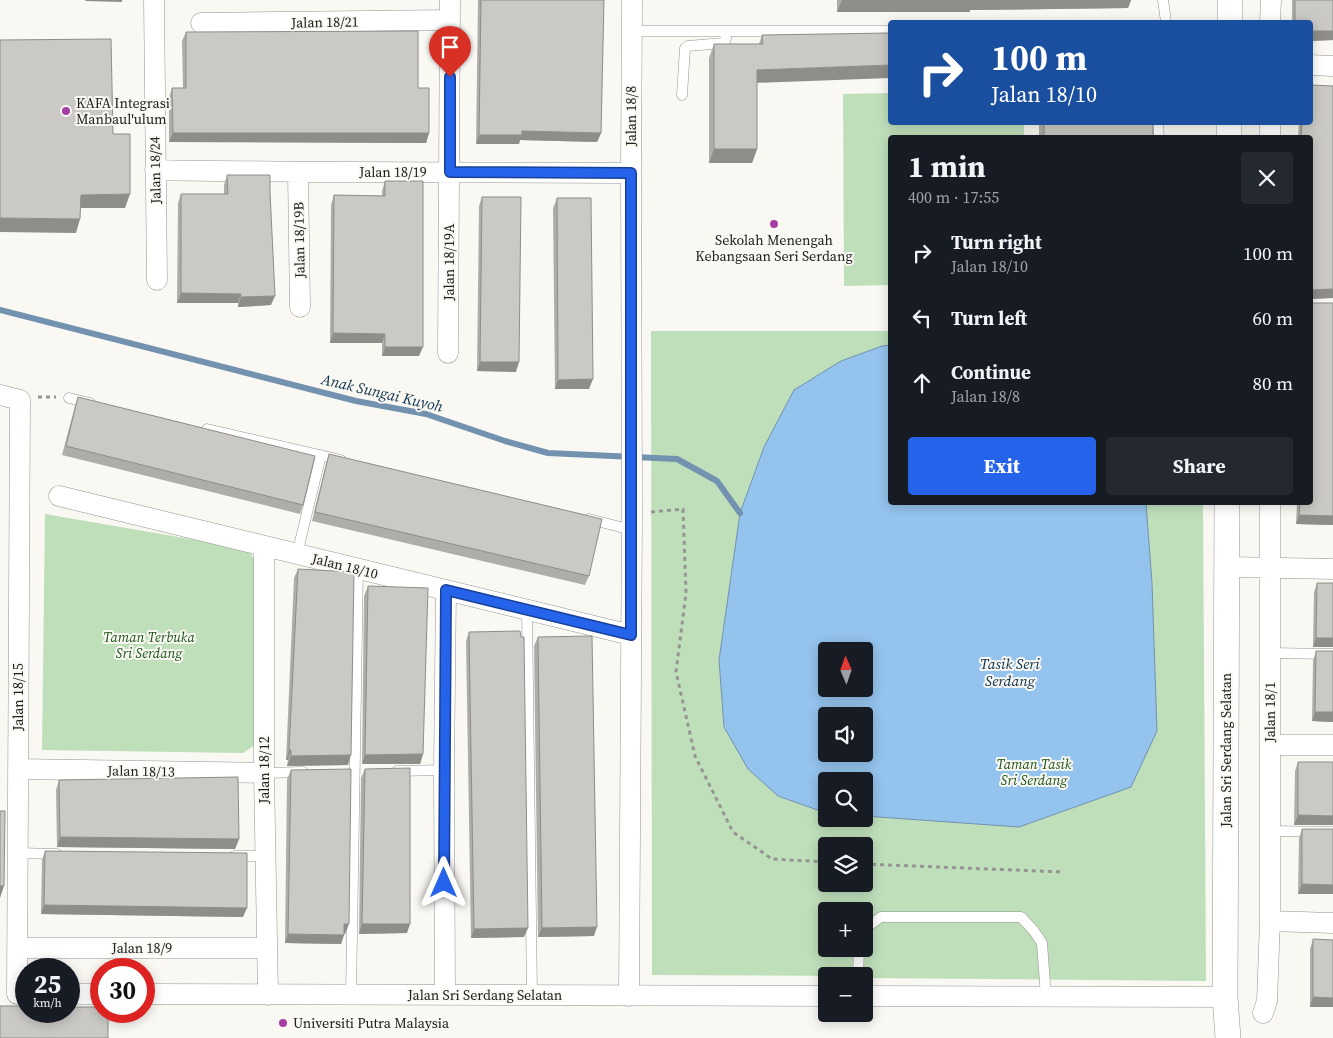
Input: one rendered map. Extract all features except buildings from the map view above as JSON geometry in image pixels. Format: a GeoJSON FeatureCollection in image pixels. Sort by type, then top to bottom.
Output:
{"type":"FeatureCollection","features":[{"type":"Feature","properties":{"kind":"street","name":"Jalan 18/24"},"geometry":{"type":"LineString","coordinates":[[154,0],[157,280]]}},
{"type":"Feature","properties":{"kind":"street","name":"Jalan 18/19A"},"geometry":{"type":"LineString","coordinates":[[448,353],[450,0]]}},
{"type":"Feature","properties":{"kind":"street","name":"Jalan 18/8"},"geometry":{"type":"LineString","coordinates":[[629,996],[632,514],[632,0]]}},
{"type":"Feature","properties":{"kind":"street"},"geometry":{"type":"LineString","coordinates":[[1230,0],[1230,20]]}},
{"type":"Feature","properties":{"kind":"street"},"geometry":{"type":"LineString","coordinates":[[1270,20],[1271,0]]}},
{"type":"Feature","properties":{"kind":"street","name":"Jalan 18/21"},"geometry":{"type":"LineString","coordinates":[[201,23],[450,20]]}},
{"type":"Feature","properties":{"kind":"street"},"geometry":{"type":"LineString","coordinates":[[1313,66],[1333,66]]}},
{"type":"Feature","properties":{"kind":"street","name":"Jalan 18/19"},"geometry":{"type":"LineString","coordinates":[[155,170],[298,173],[631,173]]}},
{"type":"Feature","properties":{"kind":"street","name":"Jalan 18/19B"},"geometry":{"type":"LineString","coordinates":[[298,173],[300,307]]}},
{"type":"Feature","properties":{"kind":"street"},"geometry":{"type":"LineString","coordinates":[[0,396],[20,400]]}},
{"type":"Feature","properties":{"kind":"street","name":"Jalan 18/15"},"geometry":{"type":"LineString","coordinates":[[14,994],[12,940],[18,854],[18,769],[9,679],[20,400]]}},
{"type":"Feature","properties":{"kind":"street","name":"Jalan 18/10"},"geometry":{"type":"LineString","coordinates":[[60,496],[631,635]]}},
{"type":"Feature","properties":{"kind":"street","name":"Jalan Sri Serdang Selatan"},"geometry":{"type":"LineString","coordinates":[[1228,505],[1226,997],[1228,1038]]}},
{"type":"Feature","properties":{"kind":"street","name":"Jalan 18/1"},"geometry":{"type":"LineString","coordinates":[[1264,1013],[1267,1001],[1270,921],[1270,505]]}},
{"type":"Feature","properties":{"kind":"street","name":"Jalan 18/12"},"geometry":{"type":"LineString","coordinates":[[264,546],[264,773],[268,995]]}},
{"type":"Feature","properties":{"kind":"street"},"geometry":{"type":"LineString","coordinates":[[1227,568],[1333,569]]}},
{"type":"Feature","properties":{"kind":"street"},"geometry":{"type":"LineString","coordinates":[[445,995],[444,770],[446,590]]}},
{"type":"Feature","properties":{"kind":"street"},"geometry":{"type":"LineString","coordinates":[[1270,745],[1333,746]]}},
{"type":"Feature","properties":{"kind":"street","name":"Jalan 18/13"},"geometry":{"type":"LineString","coordinates":[[18,769],[264,773]]}},
{"type":"Feature","properties":{"kind":"street"},"geometry":{"type":"LineString","coordinates":[[1270,921],[1333,923]]}},
{"type":"Feature","properties":{"kind":"street","name":"Jalan 18/9"},"geometry":{"type":"LineString","coordinates":[[12,940],[266,948]]}},
{"type":"Feature","properties":{"kind":"street","name":"Jalan Sri Serdang Selatan"},"geometry":{"type":"LineString","coordinates":[[155,994],[818,996]]}},
{"type":"Feature","properties":{"kind":"street"},"geometry":{"type":"LineString","coordinates":[[873,996],[1226,997]]}},
{"type":"Feature","properties":{"kind":"lane"},"geometry":{"type":"LineString","coordinates":[[1163,0],[1166,20]]}},
{"type":"Feature","properties":{"kind":"lane"},"geometry":{"type":"LineString","coordinates":[[631,31],[888,31]]}},
{"type":"Feature","properties":{"kind":"lane"},"geometry":{"type":"LineString","coordinates":[[682,95],[684,48],[724,43],[726,39],[724,31]]}},
{"type":"Feature","properties":{"kind":"lane"},"geometry":{"type":"LineString","coordinates":[[69,398],[97,404]]}},
{"type":"Feature","properties":{"kind":"lane"},"geometry":{"type":"LineString","coordinates":[[199,427],[350,462]]}},
{"type":"Feature","properties":{"kind":"lane"},"geometry":{"type":"LineString","coordinates":[[297,554],[322,455]]}},
{"type":"Feature","properties":{"kind":"lane"},"geometry":{"type":"LineString","coordinates":[[576,516],[632,514]]}},
{"type":"Feature","properties":{"kind":"lane"},"geometry":{"type":"LineString","coordinates":[[351,995],[358,569]]}},
{"type":"Feature","properties":{"kind":"lane"},"geometry":{"type":"LineString","coordinates":[[527,610],[532,995]]}},
{"type":"Feature","properties":{"kind":"lane"},"geometry":{"type":"LineString","coordinates":[[1270,653],[1333,654]]}},
{"type":"Feature","properties":{"kind":"lane"},"geometry":{"type":"LineString","coordinates":[[384,771],[444,770]]}},
{"type":"Feature","properties":{"kind":"lane"},"geometry":{"type":"LineString","coordinates":[[264,773],[309,772]]}},
{"type":"Feature","properties":{"kind":"lane"},"geometry":{"type":"LineString","coordinates":[[1270,831],[1333,832]]}},
{"type":"Feature","properties":{"kind":"lane"},"geometry":{"type":"LineString","coordinates":[[18,854],[67,854]]}},
{"type":"Feature","properties":{"kind":"lane"},"geometry":{"type":"LineString","coordinates":[[226,856],[265,856]]}},
{"type":"Feature","properties":{"kind":"lane"},"geometry":{"type":"LineString","coordinates":[[873,922],[880,917],[1021,917],[1034,930],[1042,943],[1046,996]]}},
{"type":"Feature","properties":{"kind":"path"},"geometry":{"type":"LineString","coordinates":[[20,400],[43,396],[69,398]]}},
{"type":"Feature","properties":{"kind":"path"},"geometry":{"type":"LineString","coordinates":[[632,514],[683,508],[686,593],[676,672],[695,756],[733,832],[772,859],[818,862]]}},
{"type":"Feature","properties":{"kind":"path"},"geometry":{"type":"LineString","coordinates":[[873,864],[1063,872]]}},
{"type":"Feature","properties":{"kind":"green space"},"geometry":{"type":"Polygon","coordinates":[[[888,93],[888,125],[1024,125],[1024,135],[888,135],[888,285],[844,286],[843,94],[888,93]]]}},
{"type":"Feature","properties":{"kind":"green space","name":"Taman Tasik Sri Serdang"},"geometry":{"type":"Polygon","coordinates":[[[651,331],[888,331],[888,505],[1203,505],[1206,981],[873,978],[873,967],[818,967],[818,976],[652,975],[651,331]]]}},
{"type":"Feature","properties":{"kind":"green space","name":"Taman Terbuka Sri Serdang"},"geometry":{"type":"Polygon","coordinates":[[[45,514],[248,549],[255,561],[258,743],[243,753],[42,750],[45,514]]]}},
{"type":"Feature","properties":{"kind":"water","name":"Tasik Seri Serdang"},"geometry":{"type":"Polygon","coordinates":[[[888,345],[888,505],[1146,505],[1152,583],[1157,731],[1131,787],[1019,827],[873,817],[873,772],[818,772],[818,810],[778,796],[748,769],[724,727],[719,660],[740,513],[764,447],[794,390],[841,361],[888,345]]]}},
{"type":"Feature","properties":{"kind":"waterway","name":"Anak Sungai Kuyoh"},"geometry":{"type":"LineString","coordinates":[[0,310],[356,401],[426,414],[505,441],[548,453],[677,459],[717,481],[740,513]]}},
{"type":"Feature","properties":{"kind":"place","name":"KAFA Integrasi Manbaul'ulum"},"geometry":{"type":"Point","coordinates":[66,111]}},
{"type":"Feature","properties":{"kind":"place","name":"Sekolah Menengah Kebangsaan Seri Serdang"},"geometry":{"type":"Point","coordinates":[774,224]}},
{"type":"Feature","properties":{"kind":"place","name":"Universiti Putra Malaysia"},"geometry":{"type":"Point","coordinates":[283,1023]}},
{"type":"Feature","properties":{"kind":"route"},"geometry":{"type":"LineString","coordinates":[[444,883],[446,590],[631,635],[632,514],[631,173],[450,172],[450,77]]}}]}
